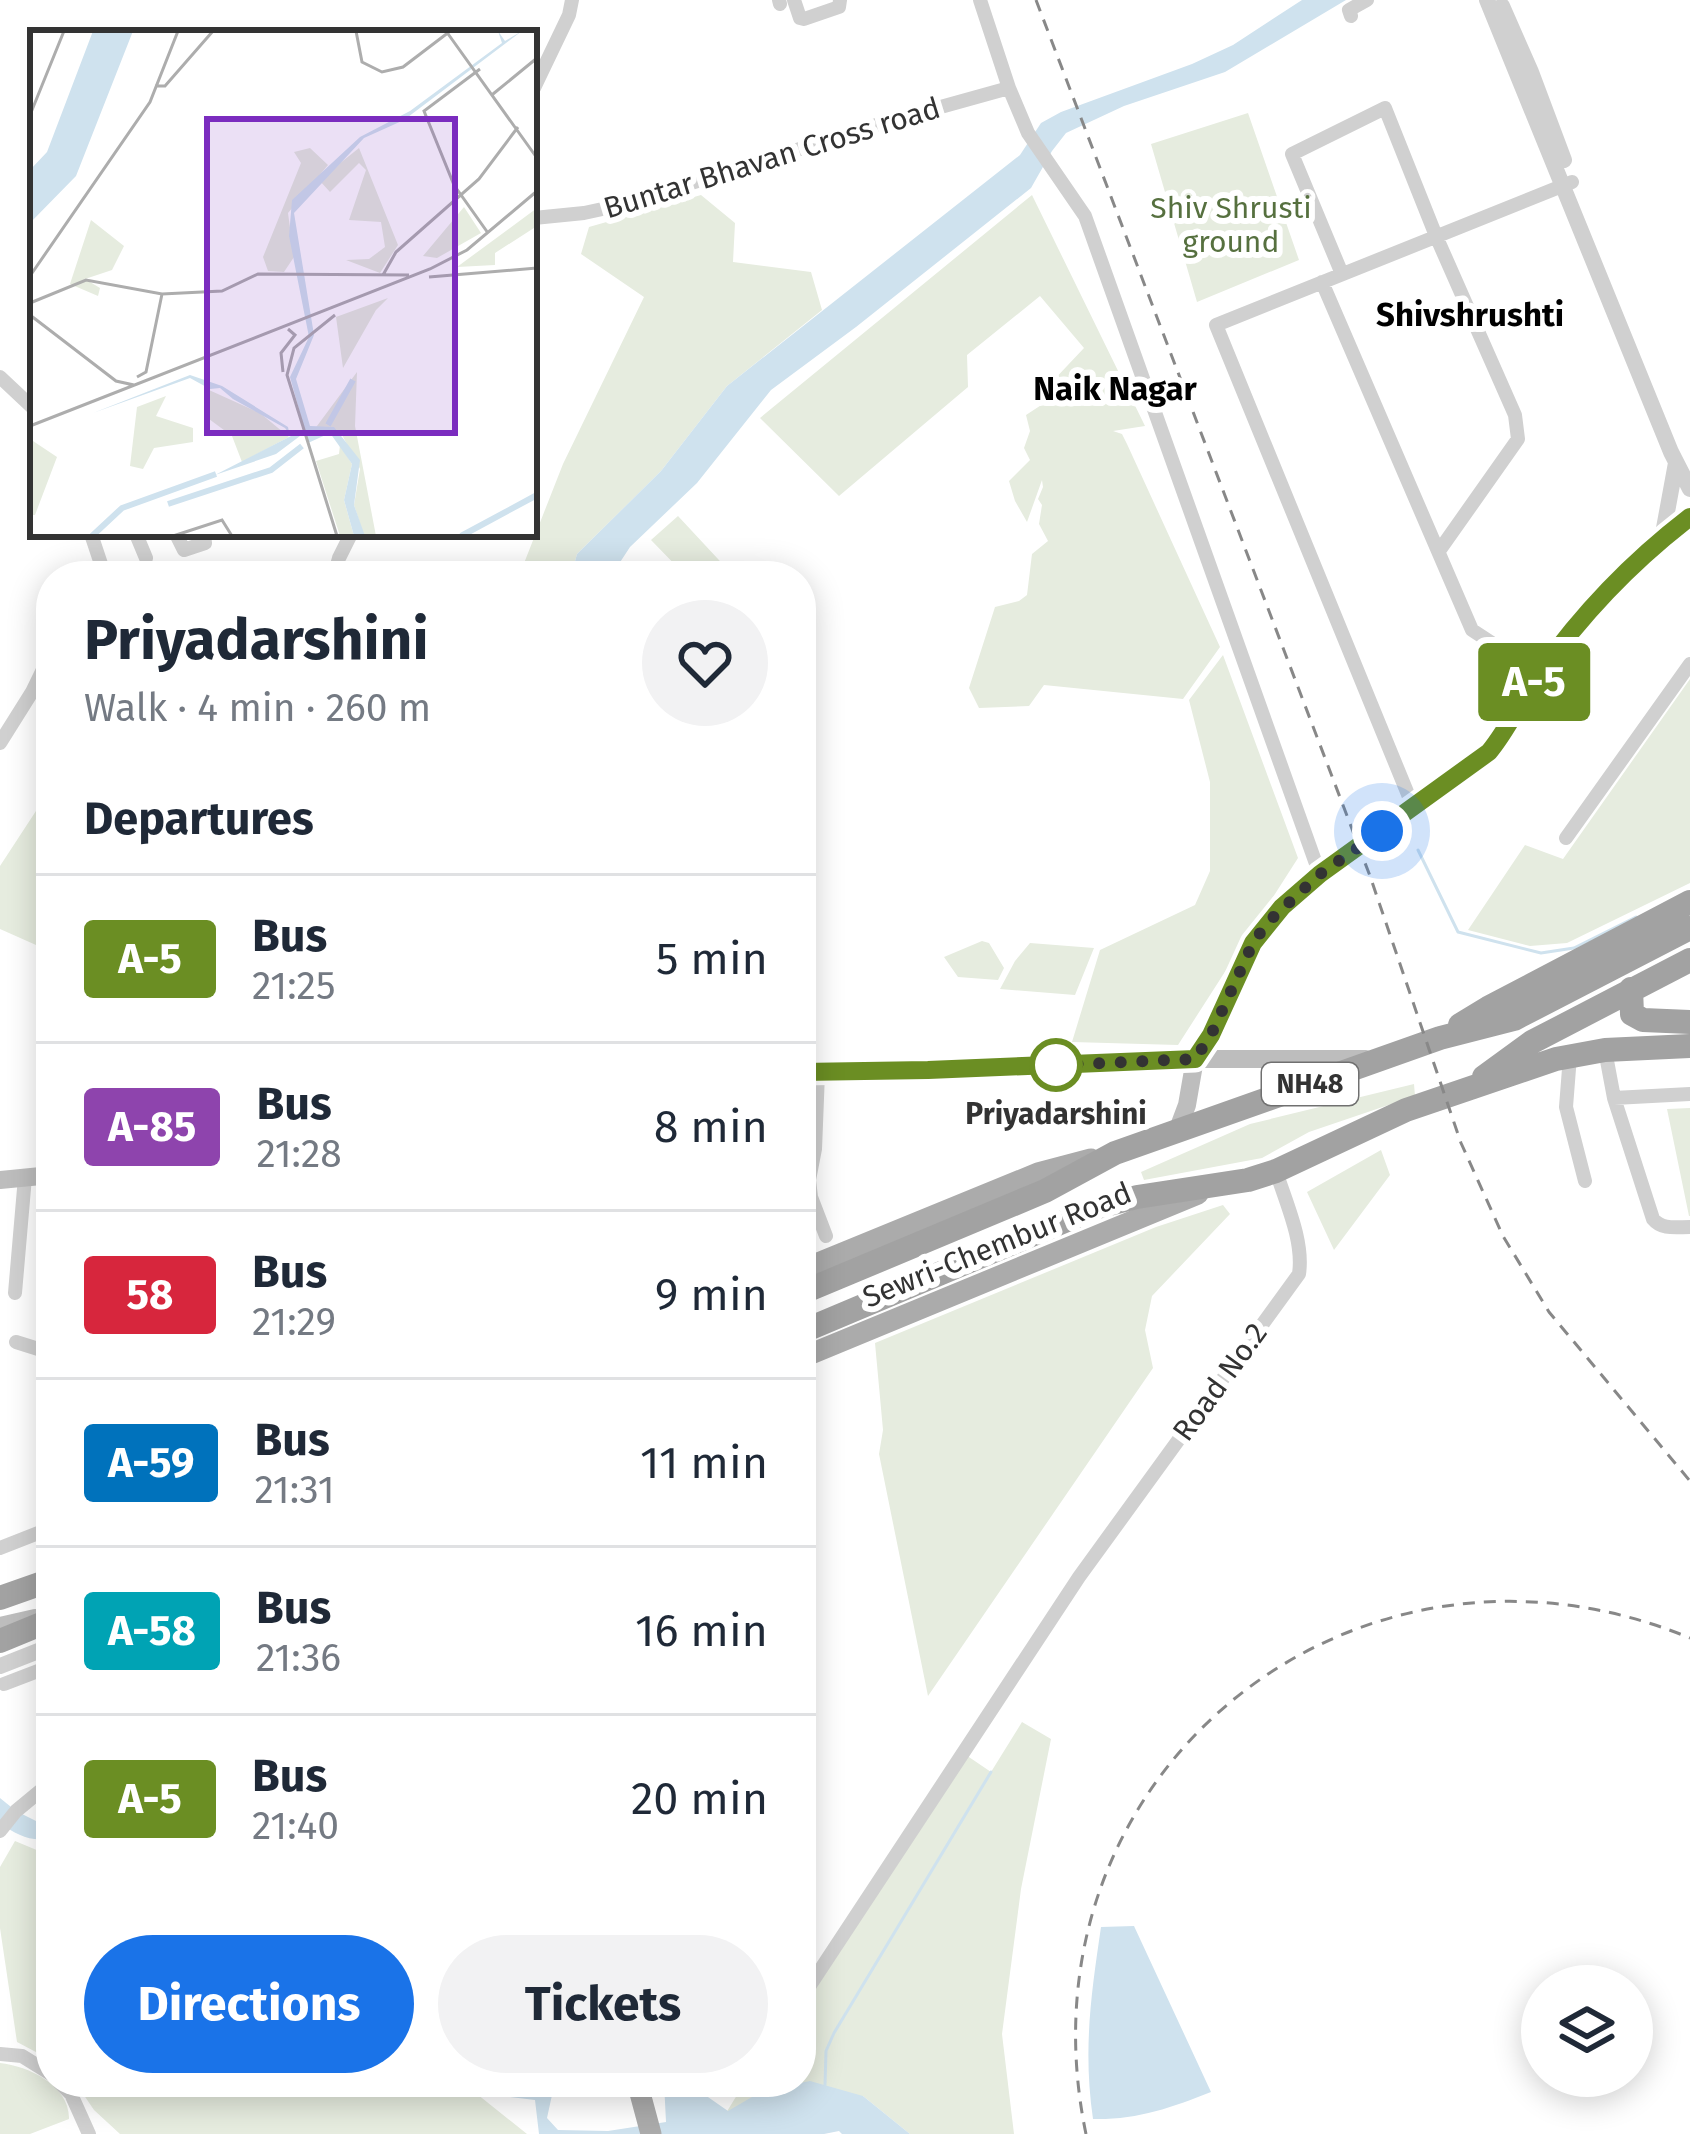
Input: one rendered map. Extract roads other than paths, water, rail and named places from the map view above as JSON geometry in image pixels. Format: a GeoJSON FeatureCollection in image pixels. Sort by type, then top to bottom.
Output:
{"type":"FeatureCollection","features":[{"type":"Feature","properties":{"kind":"highway"},"geometry":{"type":"LineString","coordinates":[[1440,1038],[1690,902]]}},
{"type":"Feature","properties":{"kind":"highway","name":"NH48"},"geometry":{"type":"LineString","coordinates":[[1115,1153],[1440,1038],[1514,1019],[1690,928]]}},
{"type":"Feature","properties":{"kind":"highway","name":"NH48"},"geometry":{"type":"LineString","coordinates":[[1215,1187],[1276,1171],[1406,1110],[1460,1094],[1532,1042],[1690,960]]}},
{"type":"Feature","properties":{"kind":"highway"},"geometry":{"type":"LineString","coordinates":[[1631,989],[1632,1013],[1643,1020],[1690,1022]]}},
{"type":"Feature","properties":{"kind":"highway"},"geometry":{"type":"LineString","coordinates":[[1460,1094],[1570,1056],[1690,1046]]}},
{"type":"Feature","properties":{"kind":"highway"},"geometry":{"type":"LineString","coordinates":[[816,1287],[1046,1191],[1115,1153]]}},
{"type":"Feature","properties":{"kind":"highway"},"geometry":{"type":"LineString","coordinates":[[816,1329],[1098,1207],[1215,1187]]}},
{"type":"Feature","properties":{"kind":"highway"},"geometry":{"type":"LineString","coordinates":[[0,1598],[36,1587]]}},
{"type":"Feature","properties":{"kind":"highway"},"geometry":{"type":"LineString","coordinates":[[0,1641],[36,1624]]}},
{"type":"Feature","properties":{"kind":"main road"},"geometry":{"type":"LineString","coordinates":[[1178,1129],[1195,1059]]}},
{"type":"Feature","properties":{"kind":"main road"},"geometry":{"type":"LineString","coordinates":[[816,1072],[1195,1059],[1386,1059]]}},
{"type":"Feature","properties":{"kind":"main road"},"geometry":{"type":"LineString","coordinates":[[816,1264],[1038,1173],[1115,1153]]}},
{"type":"Feature","properties":{"kind":"main road"},"geometry":{"type":"LineString","coordinates":[[0,1180],[36,1177]]}},
{"type":"Feature","properties":{"kind":"main road","name":"Sewri-Chembur Road"},"geometry":{"type":"LineString","coordinates":[[816,1352],[1215,1187]]}},
{"type":"Feature","properties":{"kind":"main road"},"geometry":{"type":"LineString","coordinates":[[0,1610],[36,1590]]}},
{"type":"Feature","properties":{"kind":"main road"},"geometry":{"type":"LineString","coordinates":[[0,1626],[36,1620]]}},
{"type":"Feature","properties":{"kind":"main road"},"geometry":{"type":"LineString","coordinates":[[644,2097],[656,2125]]}},
{"type":"Feature","properties":{"kind":"street"},"geometry":{"type":"LineString","coordinates":[[537,82],[572,0]]}},
{"type":"Feature","properties":{"kind":"street"},"geometry":{"type":"LineString","coordinates":[[784,1],[804,19],[839,7],[840,0]]}},
{"type":"Feature","properties":{"kind":"street"},"geometry":{"type":"LineString","coordinates":[[980,0],[1028,133],[1085,216],[1320,874]]}},
{"type":"Feature","properties":{"kind":"street"},"geometry":{"type":"LineString","coordinates":[[1351,16],[1349,10],[1367,0]]}},
{"type":"Feature","properties":{"kind":"street"},"geometry":{"type":"LineString","coordinates":[[1487,0],[1685,460],[1690,488]]}},
{"type":"Feature","properties":{"kind":"street"},"geometry":{"type":"LineString","coordinates":[[1499,0],[1531,72],[1567,183]]}},
{"type":"Feature","properties":{"kind":"street","name":"Buntar Bhavan Cross road"},"geometry":{"type":"LineString","coordinates":[[537,218],[622,205],[1009,88]]}},
{"type":"Feature","properties":{"kind":"street"},"geometry":{"type":"LineString","coordinates":[[1342,274],[1292,154],[1385,108],[1515,416],[1518,439],[1439,551]]}},
{"type":"Feature","properties":{"kind":"street"},"geometry":{"type":"LineString","coordinates":[[1414,809],[1216,325],[1567,183]]}},
{"type":"Feature","properties":{"kind":"street"},"geometry":{"type":"LineString","coordinates":[[1322,282],[1472,630],[1538,674]]}},
{"type":"Feature","properties":{"kind":"street"},"geometry":{"type":"LineString","coordinates":[[0,377],[30,405]]}},
{"type":"Feature","properties":{"kind":"street"},"geometry":{"type":"LineString","coordinates":[[1662,539],[1685,460]]}},
{"type":"Feature","properties":{"kind":"street"},"geometry":{"type":"LineString","coordinates":[[1195,1059],[1253,943],[1282,907],[1320,874],[1489,752],[1538,674],[1613,586],[1690,517]]}},
{"type":"Feature","properties":{"kind":"street"},"geometry":{"type":"LineString","coordinates":[[137,537],[146,558]]}},
{"type":"Feature","properties":{"kind":"street"},"geometry":{"type":"LineString","coordinates":[[178,537],[184,550],[205,542],[204,537]]}},
{"type":"Feature","properties":{"kind":"street"},"geometry":{"type":"LineString","coordinates":[[1566,838],[1690,664]]}},
{"type":"Feature","properties":{"kind":"street"},"geometry":{"type":"LineString","coordinates":[[0,743],[36,684]]}},
{"type":"Feature","properties":{"kind":"street"},"geometry":{"type":"LineString","coordinates":[[1605,1050],[1614,1098],[1653,1219],[1665,1227],[1690,1227]]}},
{"type":"Feature","properties":{"kind":"street"},"geometry":{"type":"LineString","coordinates":[[1570,1056],[1567,1107],[1585,1181]]}},
{"type":"Feature","properties":{"kind":"street"},"geometry":{"type":"LineString","coordinates":[[1614,1098],[1690,1094]]}},
{"type":"Feature","properties":{"kind":"street","name":"Road No.2"},"geometry":{"type":"LineString","coordinates":[[816,1976],[1079,1576],[1299,1274],[1300,1255],[1276,1171]]}},
{"type":"Feature","properties":{"kind":"street"},"geometry":{"type":"LineString","coordinates":[[15,1293],[26,1178]]}},
{"type":"Feature","properties":{"kind":"street"},"geometry":{"type":"LineString","coordinates":[[816,1210],[826,1236]]}},
{"type":"Feature","properties":{"kind":"street"},"geometry":{"type":"LineString","coordinates":[[16,1342],[36,1348]]}},
{"type":"Feature","properties":{"kind":"street"},"geometry":{"type":"LineString","coordinates":[[0,1548],[36,1534]]}},
{"type":"Feature","properties":{"kind":"street"},"geometry":{"type":"LineString","coordinates":[[2,1675],[36,1655]]}},
{"type":"Feature","properties":{"kind":"street"},"geometry":{"type":"LineString","coordinates":[[2,1675],[36,1669]]}},
{"type":"Feature","properties":{"kind":"street"},"geometry":{"type":"LineString","coordinates":[[2,1828],[36,1794]]}},
{"type":"Feature","properties":{"kind":"street"},"geometry":{"type":"LineString","coordinates":[[0,2054],[22,2056],[36,2065]]}},
{"type":"Feature","properties":{"kind":"street"},"geometry":{"type":"LineString","coordinates":[[72,2097],[89,2134]]}},
{"type":"Feature","properties":{"kind":"water"},"geometry":{"type":"Polygon","coordinates":[[[1302,0],[1346,0],[1225,72],[1124,106],[1066,133],[1031,188],[771,390],[697,483],[621,561],[575,561],[661,471],[727,386],[1020,155],[1041,123],[1233,45],[1302,0]]]}},
{"type":"Feature","properties":{"kind":"water"},"geometry":{"type":"Polygon","coordinates":[[[0,1798],[36,1821],[36,1838],[18,1834],[0,1824],[0,1798]]]}},
{"type":"Feature","properties":{"kind":"water"},"geometry":{"type":"Polygon","coordinates":[[[1134,1926],[1211,2092],[1153,2112],[1093,2119],[1088,2046],[1101,1927],[1134,1926]]]}},
{"type":"Feature","properties":{"kind":"water"},"geometry":{"type":"Polygon","coordinates":[[[816,2083],[863,2096],[910,2134],[539,2134],[535,2100],[510,2097],[552,2097],[547,2118],[558,2130],[608,2131],[666,2122],[665,2097],[708,2097],[728,2111],[752,2097],[816,2097],[816,2083]]]}},
{"type":"Feature","properties":{"kind":"waterway"},"geometry":{"type":"LineString","coordinates":[[1418,850],[1458,932],[1541,953],[1574,948],[1636,917]]}},
{"type":"Feature","properties":{"kind":"waterway"},"geometry":{"type":"LineString","coordinates":[[825,2085],[826,2051],[834,2033],[991,1772]]}},
{"type":"Feature","properties":{"kind":"railway"},"geometry":{"type":"LineString","coordinates":[[1036,0],[1370,876],[1461,1143],[1503,1236],[1549,1312],[1690,1481]]}},
{"type":"Feature","properties":{"kind":"railway"},"geometry":{"type":"LineString","coordinates":[[1086,2134],[1077,2004],[1101,1886],[1156,1783],[1234,1699],[1331,1639],[1443,1606],[1565,1605],[1690,1638]]}},
{"type":"Feature","properties":{"kind":"place","name":"Priyadarshini"},"geometry":{"type":"Point","coordinates":[1056,1065]}},
{"type":"Feature","properties":{"kind":"district","name":"Shivshrushti"},"geometry":{"type":"Point","coordinates":[1470,315]}},
{"type":"Feature","properties":{"kind":"district","name":"Naik Nagar"},"geometry":{"type":"Point","coordinates":[1115,389]}},
{"type":"Feature","properties":{"kind":"park label","name":"Shiv Shrusti ground"},"geometry":{"type":"Point","coordinates":[1231,225]}}]}
